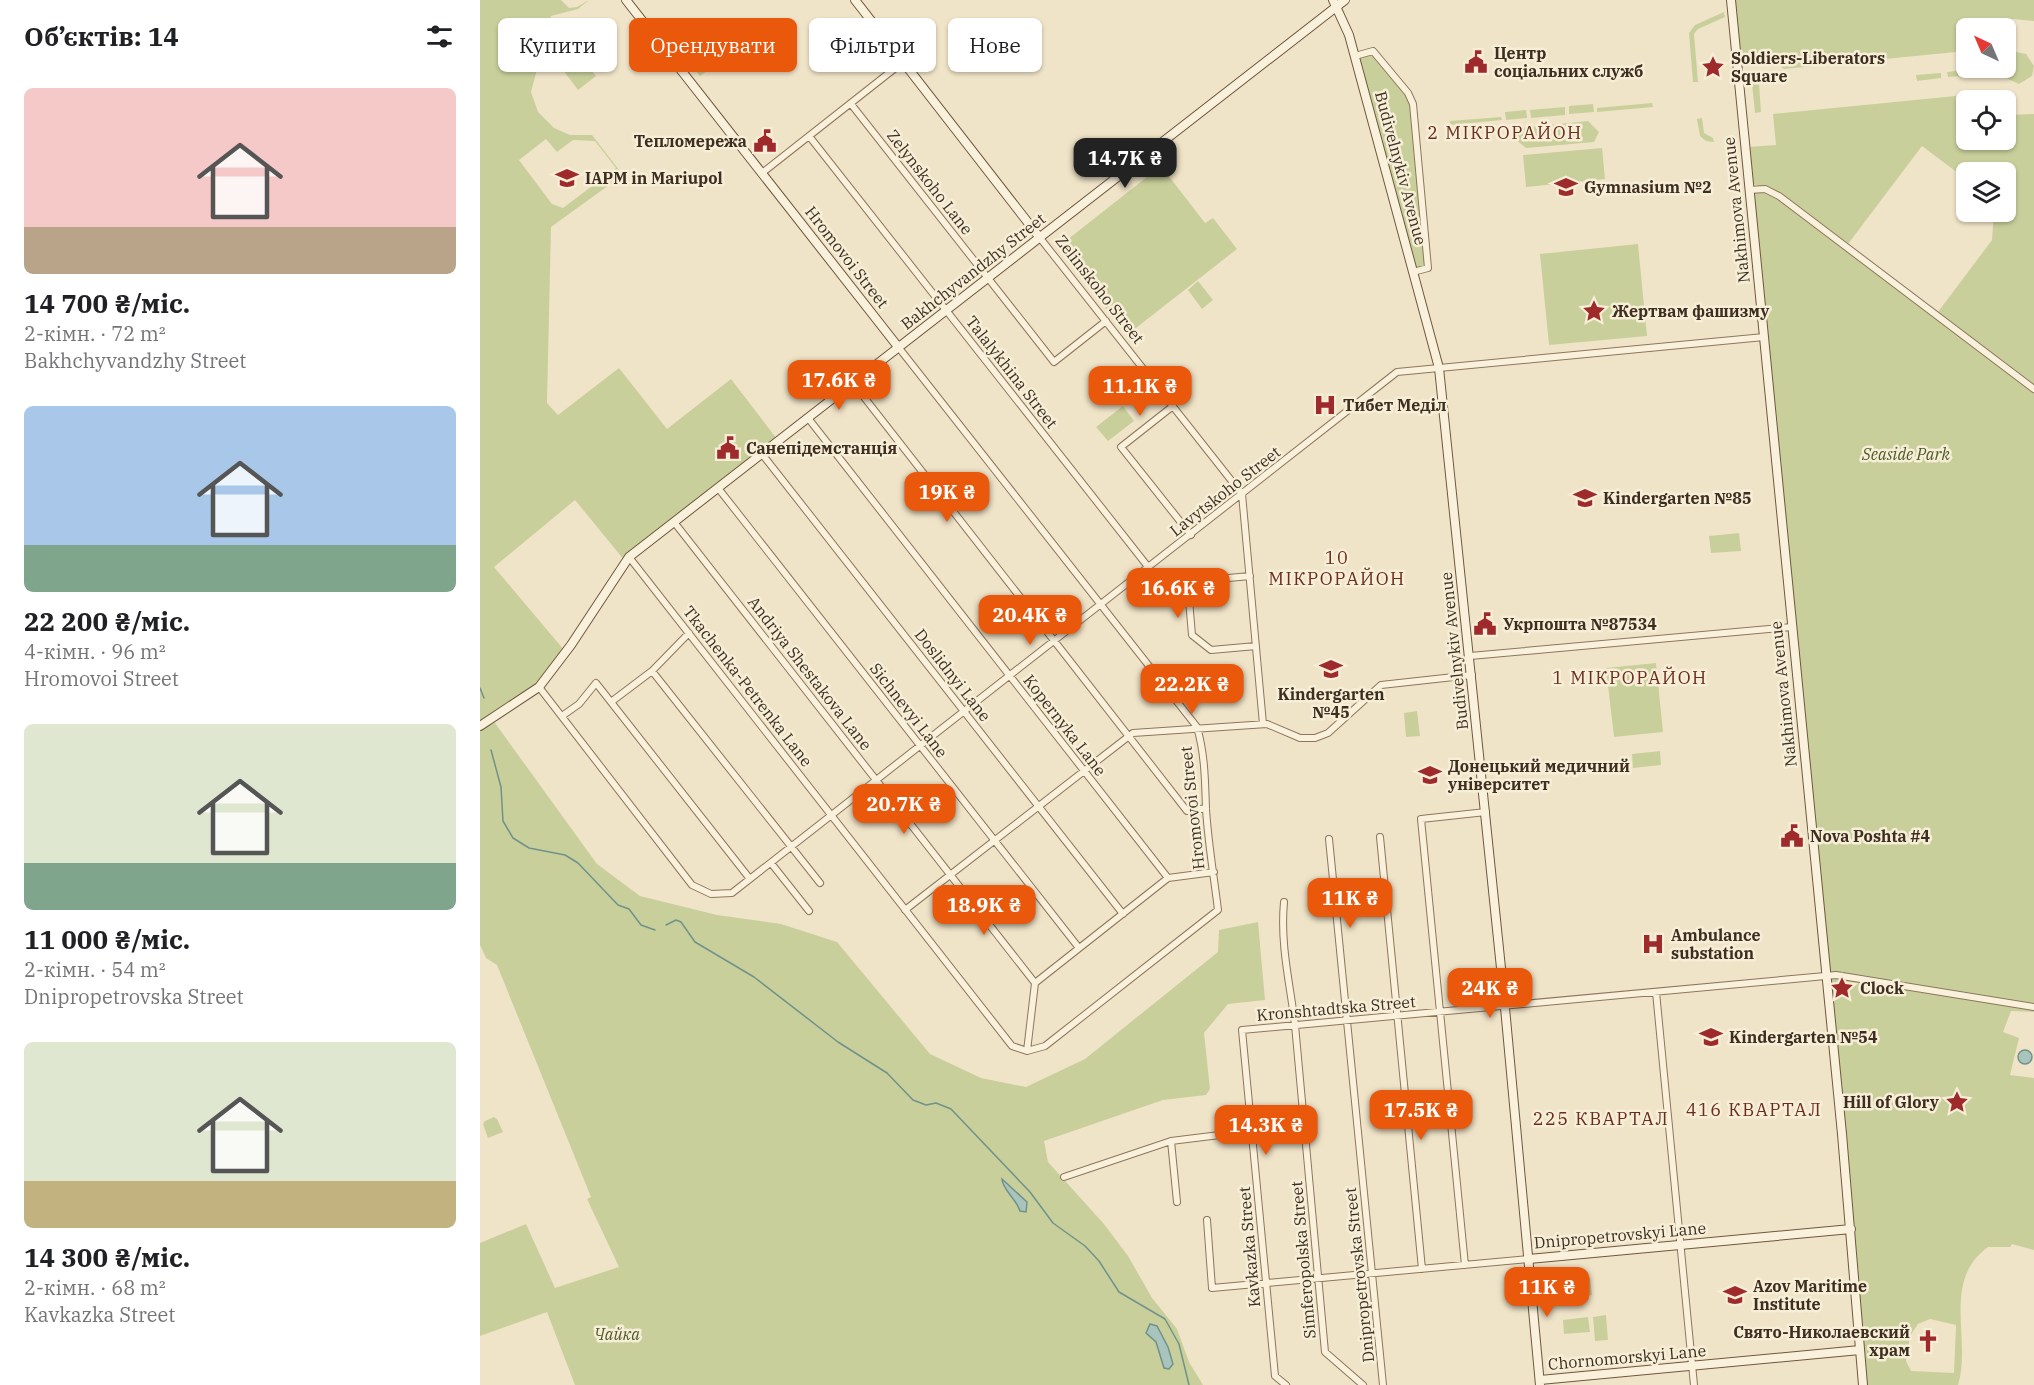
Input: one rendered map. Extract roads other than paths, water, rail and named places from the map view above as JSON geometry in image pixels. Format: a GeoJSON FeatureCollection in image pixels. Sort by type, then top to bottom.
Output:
{"type":"FeatureCollection","features":[{"type":"Feature","properties":{"kind":"main road","name":"Hromovoi Street"},"geometry":{"type":"LineString","coordinates":[[626,0],[899,348]]}},
{"type":"Feature","properties":{"kind":"main road","name":"Zelinskoho Street"},"geometry":{"type":"LineString","coordinates":[[855,0],[869,18]]}},
{"type":"Feature","properties":{"kind":"main road","name":"Nakhimova Avenue"},"geometry":{"type":"LineString","coordinates":[[1731,0],[1851,1229],[1863,1385]]}},
{"type":"Feature","properties":{"kind":"main road","name":"Budivelnykiv Avenue"},"geometry":{"type":"LineString","coordinates":[[1338,2],[1355,56],[1439,368],[1486,812],[1540,1383]]}},
{"type":"Feature","properties":{"kind":"main road","name":"Bakhchyvandzhy Street"},"geometry":{"type":"LineString","coordinates":[[480,726],[539,687],[571,645],[629,558],[947,311],[1338,2]]}},
{"type":"Feature","properties":{"kind":"main road","name":"Zelinskoho Street"},"geometry":{"type":"LineString","coordinates":[[911,72],[1040,238]]}},
{"type":"Feature","properties":{"kind":"main road","name":"Dnipropetrovskyi Lane"},"geometry":{"type":"LineString","coordinates":[[1529,1259],[1851,1229]]}},
{"type":"Feature","properties":{"kind":"main road","name":"Chornomorskyi Lane"},"geometry":{"type":"LineString","coordinates":[[1540,1383],[1860,1350]]}},
{"type":"Feature","properties":{"kind":"street"},"geometry":{"type":"LineString","coordinates":[[1355,56],[1373,51],[1408,93],[1413,104],[1428,268],[1413,272]]}},
{"type":"Feature","properties":{"kind":"street"},"geometry":{"type":"LineString","coordinates":[[762,173],[891,72]]}},
{"type":"Feature","properties":{"kind":"street","name":"Zelynskoho Lane"},"geometry":{"type":"LineString","coordinates":[[851,104],[1054,362],[1106,321]]}},
{"type":"Feature","properties":{"kind":"street","name":"Talalykhina Street"},"geometry":{"type":"LineString","coordinates":[[809,136],[1149,568]]}},
{"type":"Feature","properties":{"kind":"street"},"geometry":{"type":"LineString","coordinates":[[1749,190],[1760,189],[1775,193],[2034,389]]}},
{"type":"Feature","properties":{"kind":"street","name":"Zelinskoho Street"},"geometry":{"type":"LineString","coordinates":[[1040,238],[1242,494]]}},
{"type":"Feature","properties":{"kind":"street","name":"Lavytskoho Street"},"geometry":{"type":"LineString","coordinates":[[539,687],[692,885],[711,894],[732,893],[1397,372],[1764,337]]}},
{"type":"Feature","properties":{"kind":"street","name":"Hromovoi Street"},"geometry":{"type":"LineString","coordinates":[[899,348],[1103,604],[1197,727],[1204,750],[1208,789],[1206,808],[1218,910],[1045,1046],[1027,1051]]}},
{"type":"Feature","properties":{"kind":"street"},"geometry":{"type":"LineString","coordinates":[[853,383],[1187,810],[1206,808]]}},
{"type":"Feature","properties":{"kind":"street"},"geometry":{"type":"LineString","coordinates":[[1173,406],[1121,447],[1191,535]]}},
{"type":"Feature","properties":{"kind":"street","name":"Kopernyka Lane"},"geometry":{"type":"LineString","coordinates":[[808,418],[1168,878]]}},
{"type":"Feature","properties":{"kind":"street","name":"Doslidnyi Lane"},"geometry":{"type":"LineString","coordinates":[[762,454],[1123,914]]}},
{"type":"Feature","properties":{"kind":"street","name":"Sichnevyi Lane"},"geometry":{"type":"LineString","coordinates":[[718,488],[1080,948]]}},
{"type":"Feature","properties":{"kind":"street"},"geometry":{"type":"LineString","coordinates":[[1242,494],[1263,724]]}},
{"type":"Feature","properties":{"kind":"street","name":"Andriya Shestakova Lane"},"geometry":{"type":"LineString","coordinates":[[674,522],[1035,983]]}},
{"type":"Feature","properties":{"kind":"street","name":"Tkachenka-Petrenka Lane"},"geometry":{"type":"LineString","coordinates":[[629,558],[1012,1046],[1027,1051]]}},
{"type":"Feature","properties":{"kind":"street"},"geometry":{"type":"LineString","coordinates":[[1250,576],[1208,580],[1189,600],[1191,624],[1192,635],[1211,650],[1256,646]]}},
{"type":"Feature","properties":{"kind":"street"},"geometry":{"type":"LineString","coordinates":[[1470,656],[1792,627]]}},
{"type":"Feature","properties":{"kind":"street"},"geometry":{"type":"LineString","coordinates":[[611,702],[652,671],[689,633]]}},
{"type":"Feature","properties":{"kind":"street"},"geometry":{"type":"LineString","coordinates":[[652,671],[820,883]]}},
{"type":"Feature","properties":{"kind":"street"},"geometry":{"type":"LineString","coordinates":[[905,910],[1128,736],[1138,732],[1263,724],[1273,725],[1300,738],[1315,738],[1328,733],[1381,685],[1472,675]]}},
{"type":"Feature","properties":{"kind":"street"},"geometry":{"type":"LineString","coordinates":[[562,716],[579,704],[596,683],[750,879]]}},
{"type":"Feature","properties":{"kind":"street"},"geometry":{"type":"LineString","coordinates":[[1465,1265],[1421,819],[1486,812]]}},
{"type":"Feature","properties":{"kind":"street"},"geometry":{"type":"LineString","coordinates":[[1380,837],[1422,1269]]}},
{"type":"Feature","properties":{"kind":"street","name":"Dnipropetrovska Street"},"geometry":{"type":"LineString","coordinates":[[1329,839],[1383,1385]]}},
{"type":"Feature","properties":{"kind":"street"},"geometry":{"type":"LineString","coordinates":[[771,863],[809,911]]}},
{"type":"Feature","properties":{"kind":"street"},"geometry":{"type":"LineString","coordinates":[[1027,1051],[1035,983],[1168,878],[1214,872]]}},
{"type":"Feature","properties":{"kind":"street","name":"Simferopolska Street"},"geometry":{"type":"LineString","coordinates":[[1284,902],[1282,928],[1296,1025],[1325,1352],[1363,1385]]}},
{"type":"Feature","properties":{"kind":"street","name":"Kronshtadtska Street"},"geometry":{"type":"LineString","coordinates":[[1242,1030],[1826,976],[1845,976],[2034,1007]]}},
{"type":"Feature","properties":{"kind":"street"},"geometry":{"type":"LineString","coordinates":[[1656,992],[1694,1385]]}},
{"type":"Feature","properties":{"kind":"street","name":"Kavkazka Street"},"geometry":{"type":"LineString","coordinates":[[1242,1030],[1275,1376],[1286,1385]]}},
{"type":"Feature","properties":{"kind":"street"},"geometry":{"type":"LineString","coordinates":[[1064,1177],[1171,1141],[1252,1131]]}},
{"type":"Feature","properties":{"kind":"street"},"geometry":{"type":"LineString","coordinates":[[1171,1141],[1177,1202]]}},
{"type":"Feature","properties":{"kind":"street","name":"Dnipropetrovskyi Lane"},"geometry":{"type":"LineString","coordinates":[[1207,1220],[1212,1288],[1529,1259]]}},
{"type":"Feature","properties":{"kind":"water"},"geometry":{"type":"Polygon","coordinates":[[[2025,1050],[2030,1052],[2032,1057],[2030,1062],[2025,1064],[2020,1062],[2018,1057],[2020,1052],[2025,1050]]]}},
{"type":"Feature","properties":{"kind":"water"},"geometry":{"type":"Polygon","coordinates":[[[1002,1179],[1027,1202],[1026,1212],[1020,1211],[1004,1187],[1002,1179]]]}},
{"type":"Feature","properties":{"kind":"water"},"geometry":{"type":"Polygon","coordinates":[[[1150,1324],[1157,1326],[1168,1347],[1173,1364],[1169,1369],[1164,1368],[1156,1342],[1146,1333],[1150,1324]]]}},
{"type":"Feature","properties":{"kind":"waterway"},"geometry":{"type":"LineString","coordinates":[[480,688],[484,698]]}},
{"type":"Feature","properties":{"kind":"waterway"},"geometry":{"type":"LineString","coordinates":[[491,750],[501,787],[503,821],[513,838],[529,848],[565,855],[578,863],[618,905],[629,909],[641,925],[655,930]]}},
{"type":"Feature","properties":{"kind":"waterway"},"geometry":{"type":"LineString","coordinates":[[666,925],[676,920],[681,922],[695,942],[754,977],[838,1042],[887,1073],[913,1100],[926,1105],[936,1103],[951,1109],[1030,1192],[1053,1223],[1085,1246],[1099,1261],[1119,1292],[1165,1319],[1179,1344],[1189,1385]]}},
{"type":"Feature","properties":{"kind":"place","name":"Центр соціальних служб"},"geometry":{"type":"Point","coordinates":[1476,62]}},
{"type":"Feature","properties":{"kind":"place","name":"Soldiers-Liberators Square"},"geometry":{"type":"Point","coordinates":[1713,67]}},
{"type":"Feature","properties":{"kind":"place","name":"Тепломережа"},"geometry":{"type":"Point","coordinates":[765,141]}},
{"type":"Feature","properties":{"kind":"place","name":"IAPM in Mariupol"},"geometry":{"type":"Point","coordinates":[567,178]}},
{"type":"Feature","properties":{"kind":"place","name":"Gymnasium №2"},"geometry":{"type":"Point","coordinates":[1566,187]}},
{"type":"Feature","properties":{"kind":"place","name":"Жертвам фашизму"},"geometry":{"type":"Point","coordinates":[1594,311]}},
{"type":"Feature","properties":{"kind":"place","name":"Тибет Меділ"},"geometry":{"type":"Point","coordinates":[1325,405]}},
{"type":"Feature","properties":{"kind":"place","name":"Санепідемстанція"},"geometry":{"type":"Point","coordinates":[728,448]}},
{"type":"Feature","properties":{"kind":"place","name":"Kindergarten №85"},"geometry":{"type":"Point","coordinates":[1585,498]}},
{"type":"Feature","properties":{"kind":"place","name":"Укрпошта №87534"},"geometry":{"type":"Point","coordinates":[1485,624]}},
{"type":"Feature","properties":{"kind":"place","name":"Kindergarten №45"},"geometry":{"type":"Point","coordinates":[1331,669]}},
{"type":"Feature","properties":{"kind":"place","name":"Донецький медичний університет"},"geometry":{"type":"Point","coordinates":[1430,775]}},
{"type":"Feature","properties":{"kind":"place","name":"Nova Poshta #4"},"geometry":{"type":"Point","coordinates":[1792,836]}},
{"type":"Feature","properties":{"kind":"place","name":"Ambulance substation"},"geometry":{"type":"Point","coordinates":[1653,944]}},
{"type":"Feature","properties":{"kind":"place","name":"Clock"},"geometry":{"type":"Point","coordinates":[1842,988]}},
{"type":"Feature","properties":{"kind":"place","name":"Kindergarten №54"},"geometry":{"type":"Point","coordinates":[1711,1037]}},
{"type":"Feature","properties":{"kind":"place","name":"Hill of Glory"},"geometry":{"type":"Point","coordinates":[1957,1102]}},
{"type":"Feature","properties":{"kind":"place","name":"Azov Maritime Institute"},"geometry":{"type":"Point","coordinates":[1735,1295]}},
{"type":"Feature","properties":{"kind":"place","name":"Свято-Николаевский храм"},"geometry":{"type":"Point","coordinates":[1928,1341]}},
{"type":"Feature","properties":{"kind":"district","name":"2 МІКРОРАЙОН"},"geometry":{"type":"Point","coordinates":[1505,133]}},
{"type":"Feature","properties":{"kind":"district","name":"10 МІКРОРАЙОН"},"geometry":{"type":"Point","coordinates":[1337,568]}},
{"type":"Feature","properties":{"kind":"district","name":"1 МІКРОРАЙОН"},"geometry":{"type":"Point","coordinates":[1630,678]}},
{"type":"Feature","properties":{"kind":"district","name":"416 КВАРТАЛ"},"geometry":{"type":"Point","coordinates":[1754,1110]}},
{"type":"Feature","properties":{"kind":"district","name":"225 КВАРТАЛ"},"geometry":{"type":"Point","coordinates":[1601,1119]}},
{"type":"Feature","properties":{"kind":"park label","name":"Seaside Park"},"geometry":{"type":"Point","coordinates":[1906,454]}},
{"type":"Feature","properties":{"kind":"park label","name":"Чайка"},"geometry":{"type":"Point","coordinates":[617,1334]}}]}
